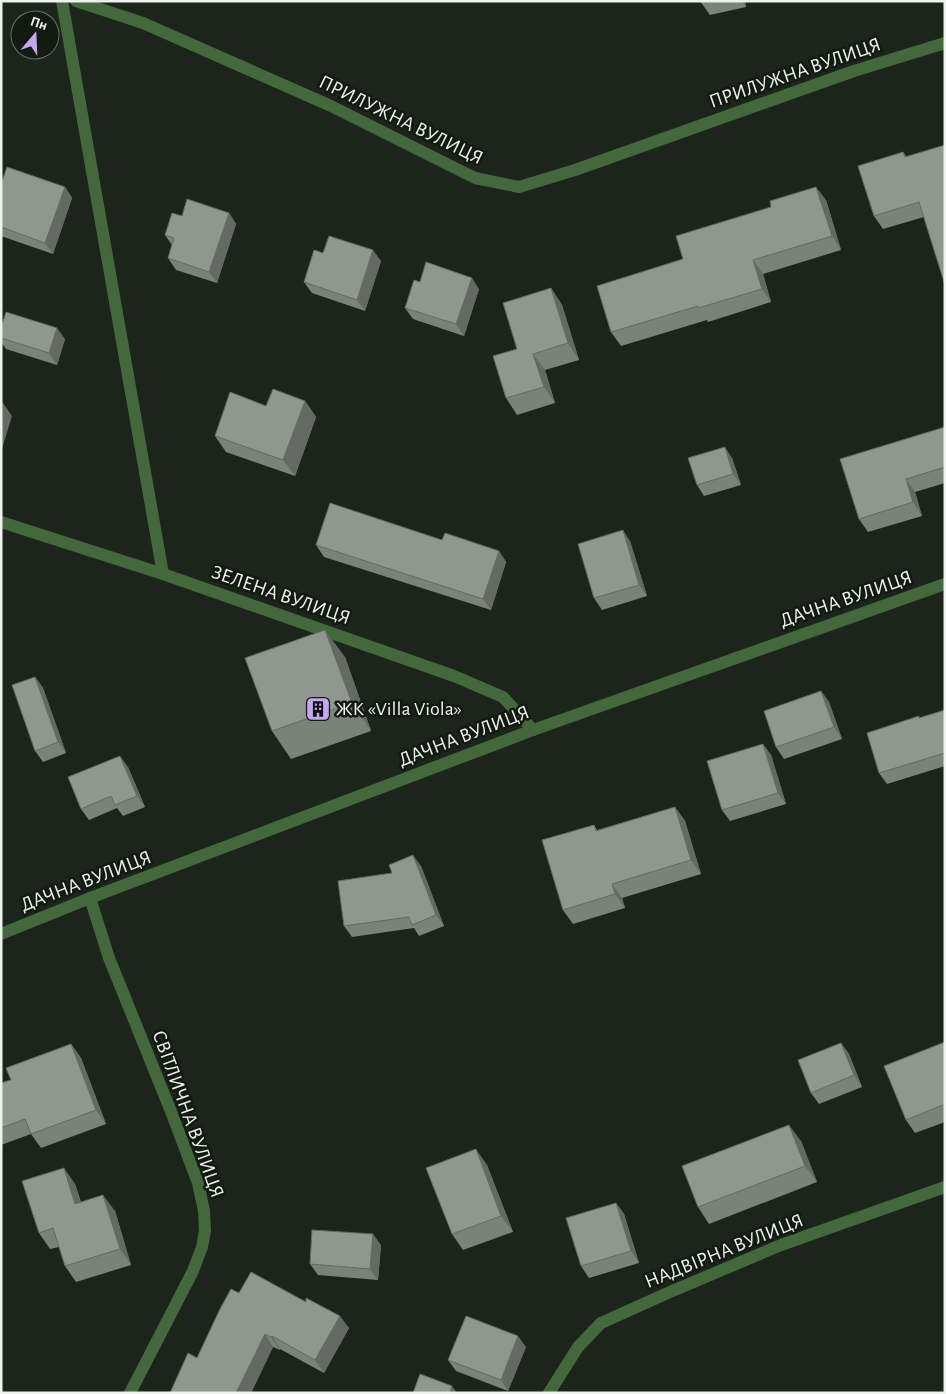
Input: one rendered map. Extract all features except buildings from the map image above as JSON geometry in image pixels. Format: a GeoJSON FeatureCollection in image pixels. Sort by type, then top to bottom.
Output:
{"type":"FeatureCollection","features":[{"type":"Feature","properties":{"kind":"street"},"geometry":{"type":"LineString","coordinates":[[62,1],[164,574]]}},
{"type":"Feature","properties":{"kind":"street","name":"ПРИЛУЖНА ВУЛИЦЯ"},"geometry":{"type":"LineString","coordinates":[[76,1],[143,23],[322,102],[475,178],[519,187],[575,170],[854,71],[945,42]]}},
{"type":"Feature","properties":{"kind":"street","name":"ЗЕЛЕНА ВУЛИЦЯ"},"geometry":{"type":"LineString","coordinates":[[1,522],[164,574],[454,676],[503,697],[533,730]]}},
{"type":"Feature","properties":{"kind":"street","name":"ДАЧНА ВУЛИЦЯ"},"geometry":{"type":"LineString","coordinates":[[1,934],[90,898],[533,730],[945,584]]}},
{"type":"Feature","properties":{"kind":"street","name":"СВІТЛИЧНА ВУЛИЦЯ"},"geometry":{"type":"LineString","coordinates":[[90,898],[109,958],[198,1184],[204,1211],[205,1231],[202,1247],[193,1271],[130,1393]]}},
{"type":"Feature","properties":{"kind":"street","name":"НАДВІРНА ВУЛИЦЯ"},"geometry":{"type":"LineString","coordinates":[[549,1393],[578,1347],[601,1323],[781,1245],[945,1187]]}},
{"type":"Feature","properties":{"kind":"place","name":"ЖК «Villa Viola»"},"geometry":{"type":"Point","coordinates":[318,709]}}]}
